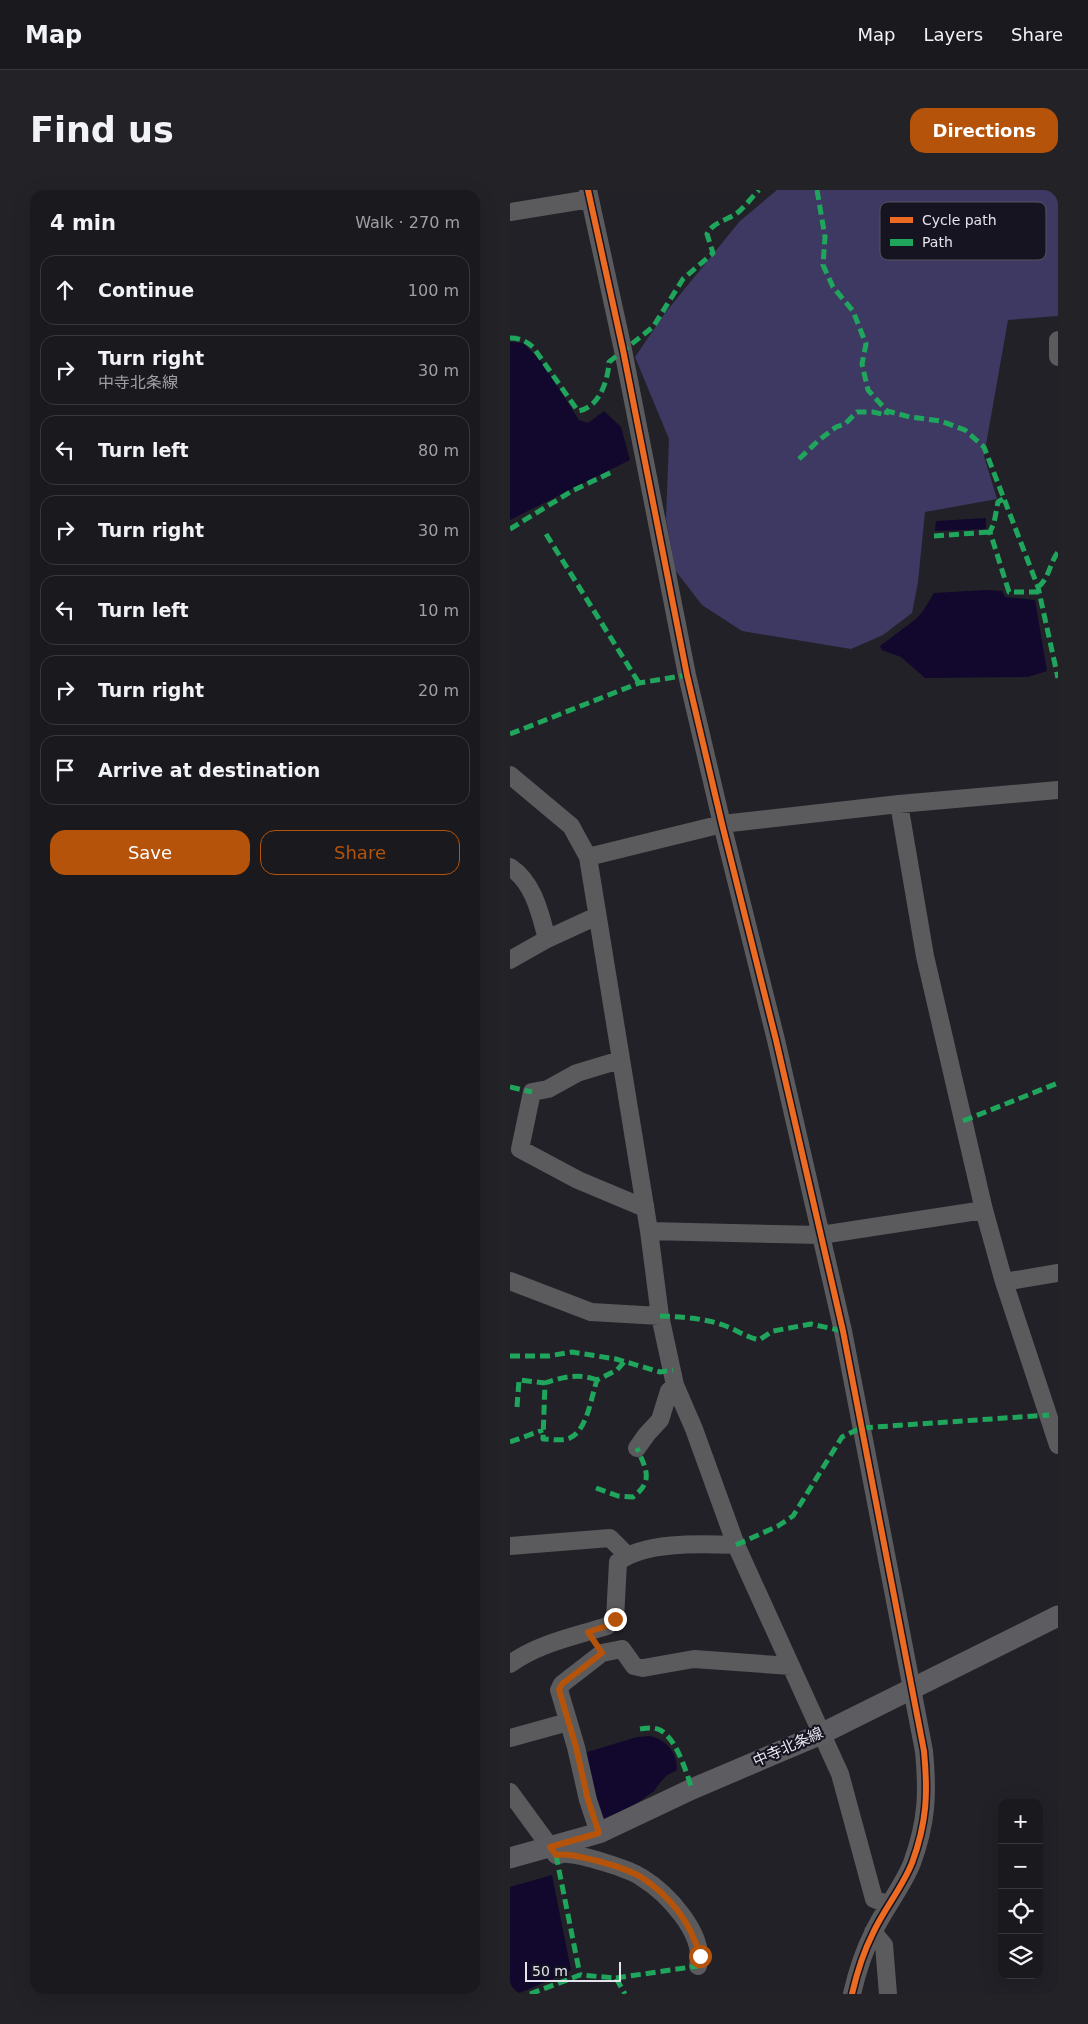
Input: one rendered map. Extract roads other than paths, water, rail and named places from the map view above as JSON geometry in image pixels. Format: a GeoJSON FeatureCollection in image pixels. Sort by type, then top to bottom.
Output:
{"type":"FeatureCollection","features":[{"type":"Feature","properties":{"kind":"main road","name":"中寺北条線"},"geometry":{"type":"LineString","coordinates":[[510,1858],[599,1833],[692,1789],[821,1734],[1058,1616]]}},
{"type":"Feature","properties":{"kind":"street"},"geometry":{"type":"LineString","coordinates":[[510,212],[589,194],[623,350],[683,656],[722,824],[776,1040],[843,1332],[912,1688],[924,1751],[927,1791],[923,1828],[911,1865],[873,1932],[860,1961],[852,1994]]}},
{"type":"Feature","properties":{"kind":"street"},"geometry":{"type":"LineString","coordinates":[[1058,340],[1058,357]]}},
{"type":"Feature","properties":{"kind":"street"},"geometry":{"type":"LineString","coordinates":[[510,775],[571,826],[588,858],[645,1205],[660,1316],[676,1385],[736,1545],[840,1774],[874,1899],[889,1904]]}},
{"type":"Feature","properties":{"kind":"street"},"geometry":{"type":"LineString","coordinates":[[588,858],[722,824],[899,804],[1058,790]]}},
{"type":"Feature","properties":{"kind":"street"},"geometry":{"type":"LineString","coordinates":[[899,804],[924,956],[984,1210],[1004,1282],[1053,1415],[1058,1445]]}},
{"type":"Feature","properties":{"kind":"street"},"geometry":{"type":"LineString","coordinates":[[510,867],[518,872],[537,900],[547,939]]}},
{"type":"Feature","properties":{"kind":"street"},"geometry":{"type":"LineString","coordinates":[[510,960],[547,939],[597,916]]}},
{"type":"Feature","properties":{"kind":"street"},"geometry":{"type":"LineString","coordinates":[[620,1060],[577,1074],[548,1090],[532,1092],[520,1149],[578,1180],[640,1206],[645,1205]]}},
{"type":"Feature","properties":{"kind":"street"},"geometry":{"type":"LineString","coordinates":[[649,1231],[821,1235],[984,1210]]}},
{"type":"Feature","properties":{"kind":"street"},"geometry":{"type":"LineString","coordinates":[[1004,1282],[1058,1273]]}},
{"type":"Feature","properties":{"kind":"street"},"geometry":{"type":"LineString","coordinates":[[510,1281],[591,1312],[660,1316]]}},
{"type":"Feature","properties":{"kind":"street"},"geometry":{"type":"LineString","coordinates":[[637,1448],[660,1420],[669,1392],[676,1385]]}},
{"type":"Feature","properties":{"kind":"street"},"geometry":{"type":"LineString","coordinates":[[510,1546],[610,1538],[627,1555]]}},
{"type":"Feature","properties":{"kind":"street"},"geometry":{"type":"LineString","coordinates":[[510,1664],[522,1655],[545,1644],[607,1626],[615,1619],[618,1562],[627,1555],[644,1550],[694,1543],[736,1545]]}},
{"type":"Feature","properties":{"kind":"street"},"geometry":{"type":"LineString","coordinates":[[588,1632],[602,1653]]}},
{"type":"Feature","properties":{"kind":"street"},"geometry":{"type":"LineString","coordinates":[[599,1833],[588,1800],[559,1690],[562,1684],[602,1653],[622,1649],[634,1666],[643,1668],[694,1659],[791,1666]]}},
{"type":"Feature","properties":{"kind":"street"},"geometry":{"type":"LineString","coordinates":[[510,1738],[568,1722]]}},
{"type":"Feature","properties":{"kind":"street"},"geometry":{"type":"LineString","coordinates":[[510,1792],[556,1855],[568,1854],[617,1866],[640,1877],[674,1906],[696,1938],[700,1956],[698,1966]]}},
{"type":"Feature","properties":{"kind":"street"},"geometry":{"type":"LineString","coordinates":[[873,1932],[884,1945],[888,1994]]}}]}
